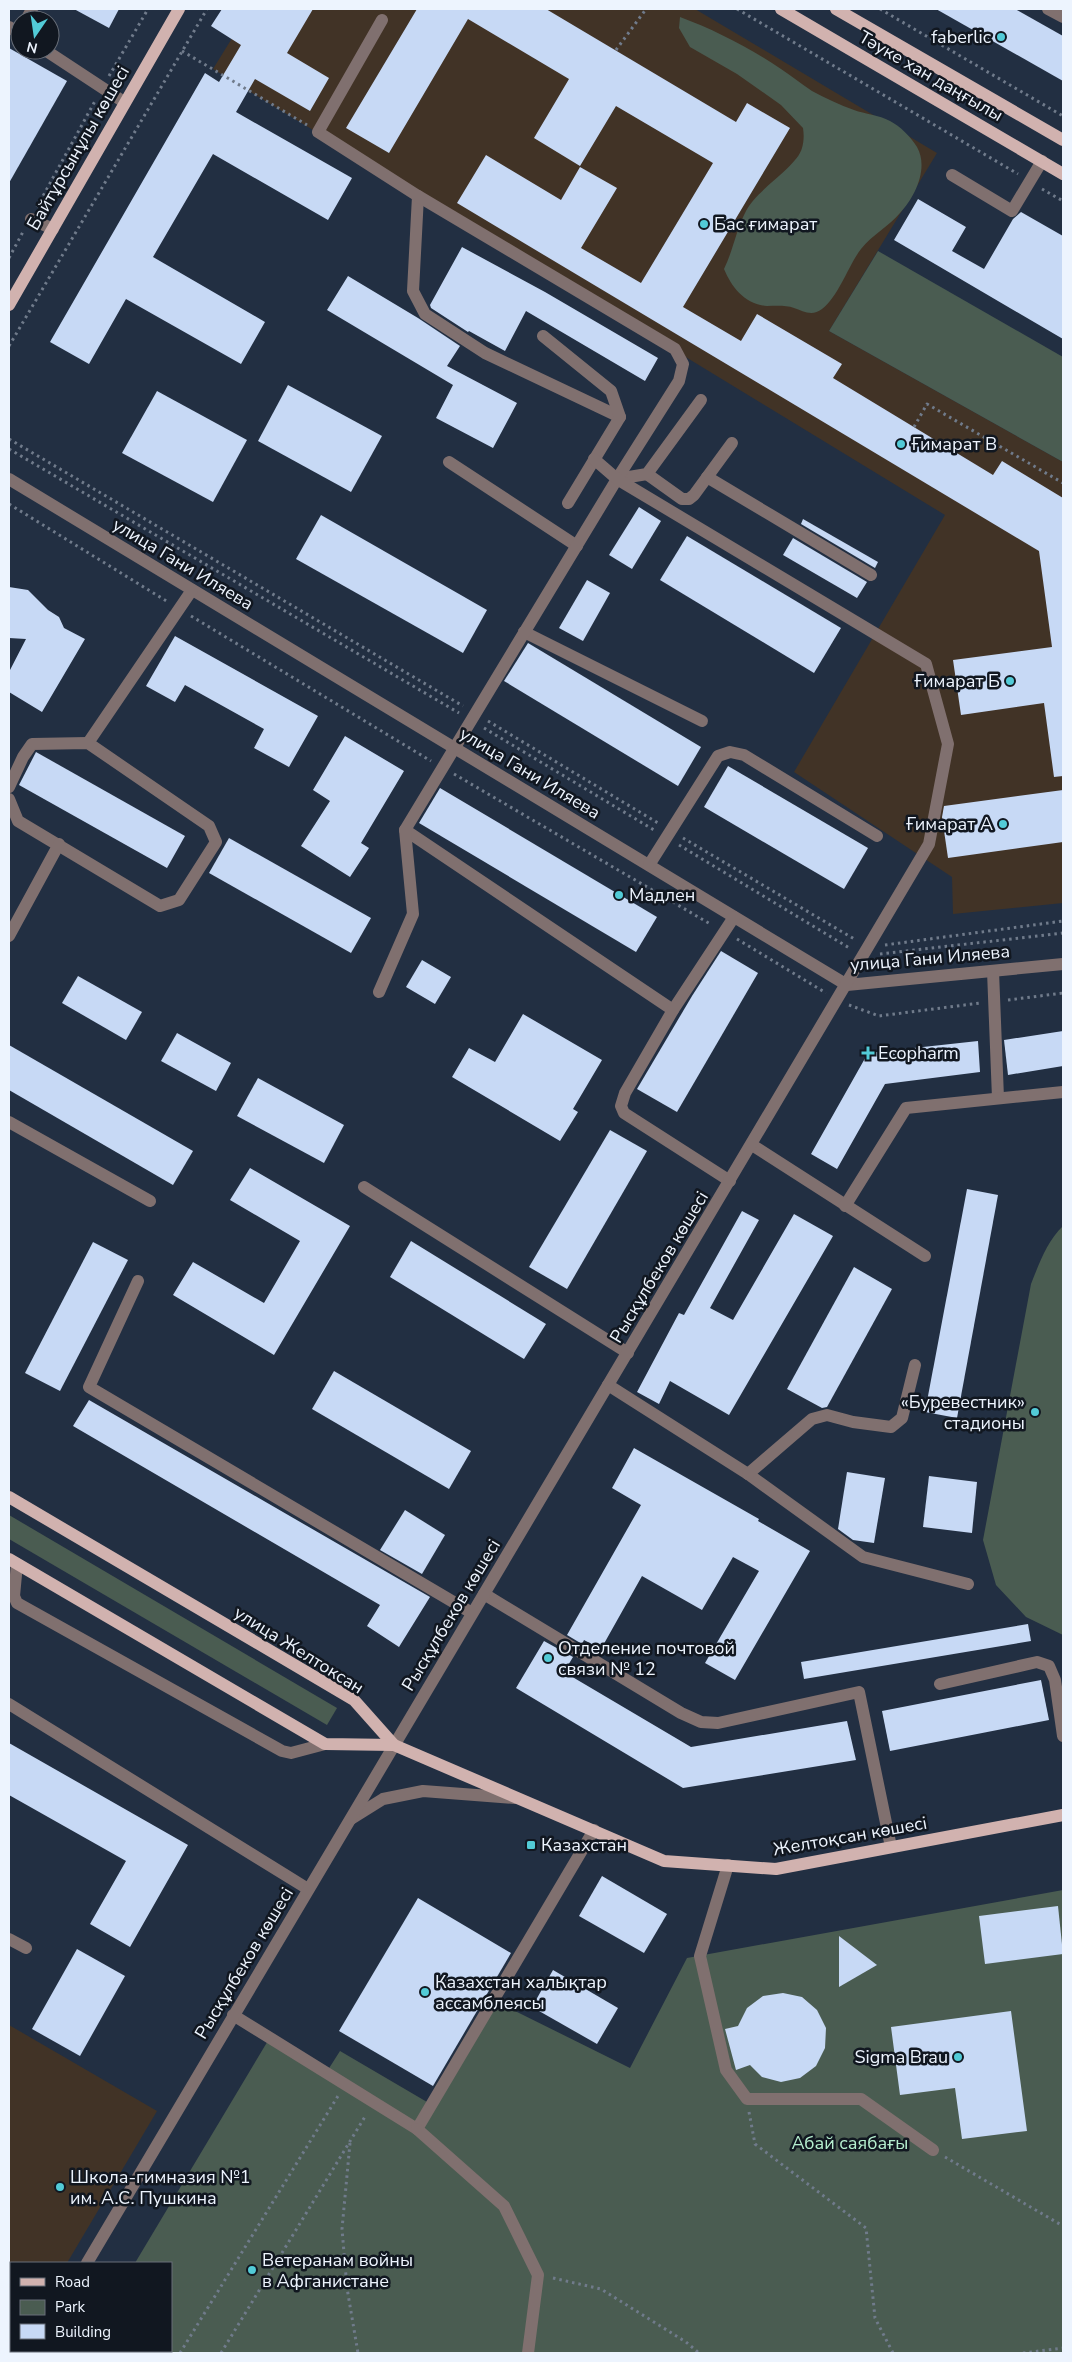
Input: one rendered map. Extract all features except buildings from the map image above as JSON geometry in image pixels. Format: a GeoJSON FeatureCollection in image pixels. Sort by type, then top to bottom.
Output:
{"type":"FeatureCollection","features":[{"type":"Feature","properties":{"kind":"main road","name":"Байтұрсынұлы көшесі"},"geometry":{"type":"LineString","coordinates":[[11,297],[178,9]]}},
{"type":"Feature","properties":{"kind":"main road","name":"Тәуке хан даңғылы"},"geometry":{"type":"LineString","coordinates":[[781,9],[1063,174]]}},
{"type":"Feature","properties":{"kind":"main road","name":"Тәуке хан даңғылы"},"geometry":{"type":"LineString","coordinates":[[836,9],[1063,140]]}},
{"type":"Feature","properties":{"kind":"main road","name":"улица Желтоксан"},"geometry":{"type":"LineString","coordinates":[[9,1497],[354,1700],[394,1745]]}},
{"type":"Feature","properties":{"kind":"main road"},"geometry":{"type":"LineString","coordinates":[[13,1562],[325,1744],[394,1745]]}},
{"type":"Feature","properties":{"kind":"main road","name":"Желтоқсан көшесі"},"geometry":{"type":"LineString","coordinates":[[394,1745],[664,1861],[776,1869],[1063,1815]]}},
{"type":"Feature","properties":{"kind":"street"},"geometry":{"type":"LineString","coordinates":[[1048,9],[1063,17]]}},
{"type":"Feature","properties":{"kind":"street"},"geometry":{"type":"LineString","coordinates":[[379,992],[413,914],[405,830],[524,632],[679,381],[682,364],[675,350],[418,196],[318,132],[382,20]]}},
{"type":"Feature","properties":{"kind":"street"},"geometry":{"type":"LineString","coordinates":[[59,60],[124,102]]}},
{"type":"Feature","properties":{"kind":"street"},"geometry":{"type":"LineString","coordinates":[[952,175],[1012,211],[1042,162]]}},
{"type":"Feature","properties":{"kind":"street"},"geometry":{"type":"LineString","coordinates":[[418,196],[413,291],[425,314],[485,353],[620,417]]}},
{"type":"Feature","properties":{"kind":"street"},"geometry":{"type":"LineString","coordinates":[[31,218],[52,229]]}},
{"type":"Feature","properties":{"kind":"street"},"geometry":{"type":"LineString","coordinates":[[543,336],[611,391],[620,417]]}},
{"type":"Feature","properties":{"kind":"street"},"geometry":{"type":"LineString","coordinates":[[618,479],[647,474],[701,400]]}},
{"type":"Feature","properties":{"kind":"street"},"geometry":{"type":"LineString","coordinates":[[568,503],[620,417]]}},
{"type":"Feature","properties":{"kind":"street"},"geometry":{"type":"LineString","coordinates":[[647,474],[682,499],[689,499],[694,495],[732,443]]}},
{"type":"Feature","properties":{"kind":"street","name":"Рысқұлбеков көшесі"},"geometry":{"type":"LineString","coordinates":[[89,2262],[472,1613],[752,1146],[929,844],[948,744],[926,664],[618,479],[594,459]]}},
{"type":"Feature","properties":{"kind":"street"},"geometry":{"type":"LineString","coordinates":[[448,462],[577,546]]}},
{"type":"Feature","properties":{"kind":"street"},"geometry":{"type":"LineString","coordinates":[[707,477],[870,576]]}},
{"type":"Feature","properties":{"kind":"street","name":"улица Гани Иляева"},"geometry":{"type":"LineString","coordinates":[[9,479],[847,985],[1063,964]]}},
{"type":"Feature","properties":{"kind":"street"},"geometry":{"type":"LineString","coordinates":[[88,743],[192,590]]}},
{"type":"Feature","properties":{"kind":"street"},"geometry":{"type":"LineString","coordinates":[[524,632],[702,721]]}},
{"type":"Feature","properties":{"kind":"street"},"geometry":{"type":"LineString","coordinates":[[9,787],[23,757],[32,744],[88,743],[209,826],[216,842],[179,900],[160,906],[18,821],[9,800]]}},
{"type":"Feature","properties":{"kind":"street"},"geometry":{"type":"LineString","coordinates":[[649,866],[718,756],[730,752],[744,755],[877,836]]}},
{"type":"Feature","properties":{"kind":"street"},"geometry":{"type":"LineString","coordinates":[[405,830],[673,1010]]}},
{"type":"Feature","properties":{"kind":"street"},"geometry":{"type":"LineString","coordinates":[[9,936],[59,844]]}},
{"type":"Feature","properties":{"kind":"street"},"geometry":{"type":"LineString","coordinates":[[730,1181],[624,1113],[621,1106],[625,1093],[673,1010],[734,917]]}},
{"type":"Feature","properties":{"kind":"street"},"geometry":{"type":"LineString","coordinates":[[993,971],[998,1098]]}},
{"type":"Feature","properties":{"kind":"street"},"geometry":{"type":"LineString","coordinates":[[845,1206],[906,1108],[1063,1092]]}},
{"type":"Feature","properties":{"kind":"street"},"geometry":{"type":"LineString","coordinates":[[9,1124],[150,1200]]}},
{"type":"Feature","properties":{"kind":"street"},"geometry":{"type":"LineString","coordinates":[[752,1146],[925,1256]]}},
{"type":"Feature","properties":{"kind":"street"},"geometry":{"type":"LineString","coordinates":[[364,1187],[628,1353]]}},
{"type":"Feature","properties":{"kind":"street"},"geometry":{"type":"LineString","coordinates":[[138,1281],[88,1387],[472,1613]]}},
{"type":"Feature","properties":{"kind":"street"},"geometry":{"type":"LineString","coordinates":[[748,1474],[812,1419],[827,1415],[853,1422],[891,1427],[902,1418],[915,1365]]}},
{"type":"Feature","properties":{"kind":"street"},"geometry":{"type":"LineString","coordinates":[[608,1385],[748,1474],[863,1557],[968,1584]]}},
{"type":"Feature","properties":{"kind":"street"},"geometry":{"type":"LineString","coordinates":[[13,1562],[14,1596],[17,1603],[282,1751],[290,1753],[325,1744]]}},
{"type":"Feature","properties":{"kind":"street"},"geometry":{"type":"LineString","coordinates":[[484,1594],[681,1713],[701,1722],[718,1723],[859,1692],[890,1847]]}},
{"type":"Feature","properties":{"kind":"street"},"geometry":{"type":"LineString","coordinates":[[940,1684],[1037,1662],[1049,1666],[1056,1680],[1063,1736]]}},
{"type":"Feature","properties":{"kind":"street"},"geometry":{"type":"LineString","coordinates":[[9,1704],[308,1889]]}},
{"type":"Feature","properties":{"kind":"street"},"geometry":{"type":"LineString","coordinates":[[349,1820],[383,1799],[423,1791],[518,1798]]}},
{"type":"Feature","properties":{"kind":"street"},"geometry":{"type":"LineString","coordinates":[[417,2129],[594,1830]]}},
{"type":"Feature","properties":{"kind":"street"},"geometry":{"type":"LineString","coordinates":[[728,1865],[700,1956],[726,2070],[747,2099],[861,2099],[933,2150]]}},
{"type":"Feature","properties":{"kind":"street"},"geometry":{"type":"LineString","coordinates":[[9,1939],[26,1948]]}},
{"type":"Feature","properties":{"kind":"street"},"geometry":{"type":"LineString","coordinates":[[234,2015],[417,2129],[504,2206],[538,2275],[528,2353]]}},
{"type":"Feature","properties":{"kind":"path"},"geometry":{"type":"LineString","coordinates":[[9,258],[102,88],[148,9]]}},
{"type":"Feature","properties":{"kind":"path"},"geometry":{"type":"LineString","coordinates":[[9,346],[207,9]]}},
{"type":"Feature","properties":{"kind":"path"},"geometry":{"type":"LineString","coordinates":[[616,50],[646,9]]}},
{"type":"Feature","properties":{"kind":"path"},"geometry":{"type":"LineString","coordinates":[[737,9],[1063,202]]}},
{"type":"Feature","properties":{"kind":"path"},"geometry":{"type":"LineString","coordinates":[[880,9],[1063,116]]}},
{"type":"Feature","properties":{"kind":"path"},"geometry":{"type":"LineString","coordinates":[[182,51],[318,132]]}},
{"type":"Feature","properties":{"kind":"path"},"geometry":{"type":"LineString","coordinates":[[914,427],[927,404],[1063,483]]}},
{"type":"Feature","properties":{"kind":"path"},"geometry":{"type":"LineString","coordinates":[[9,439],[866,952],[1063,933]]}},
{"type":"Feature","properties":{"kind":"path"},"geometry":{"type":"LineString","coordinates":[[9,449],[473,716],[866,952],[1063,921]]}},
{"type":"Feature","properties":{"kind":"path"},"geometry":{"type":"LineString","coordinates":[[9,504],[442,767],[724,931],[816,987]]}},
{"type":"Feature","properties":{"kind":"path"},"geometry":{"type":"LineString","coordinates":[[879,1016],[1063,993]]}},
{"type":"Feature","properties":{"kind":"path"},"geometry":{"type":"LineString","coordinates":[[180,2353],[345,2085]]}},
{"type":"Feature","properties":{"kind":"path"},"geometry":{"type":"LineString","coordinates":[[747,2099],[755,2144],[866,2228],[875,2318],[893,2353]]}},
{"type":"Feature","properties":{"kind":"path"},"geometry":{"type":"LineString","coordinates":[[221,2353],[374,2102]]}},
{"type":"Feature","properties":{"kind":"path"},"geometry":{"type":"LineString","coordinates":[[350,2140],[342,2229],[347,2288],[358,2353]]}},
{"type":"Feature","properties":{"kind":"path"},"geometry":{"type":"LineString","coordinates":[[933,2150],[1063,2226]]}},
{"type":"Feature","properties":{"kind":"path"},"geometry":{"type":"LineString","coordinates":[[538,2275],[601,2289],[686,2342],[699,2353]]}},
{"type":"Feature","properties":{"kind":"path"},"geometry":{"type":"LineString","coordinates":[[1023,2353],[1063,2348]]}},
{"type":"Feature","properties":{"kind":"shaded area"},"geometry":{"type":"Polygon","coordinates":[[[250,9],[695,9],[937,153],[829,331],[1063,462],[1063,903],[953,914],[952,877],[794,772],[945,515],[213,69],[250,9]]]}},
{"type":"Feature","properties":{"kind":"shaded area","name":"Школа-гимназия №1 им. А.С. Пушкина"},"geometry":{"type":"Polygon","coordinates":[[[9,2025],[157,2111],[68,2262],[10,2262],[10,2352],[14,2352],[9,2353],[9,2025]]]}},
{"type":"Feature","properties":{"kind":"green space"},"geometry":{"type":"Polygon","coordinates":[[[680,17],[745,47],[812,91],[838,104],[890,121],[905,132],[917,147],[922,164],[921,173],[911,199],[896,218],[870,239],[861,249],[833,297],[822,309],[815,313],[808,313],[791,307],[759,305],[752,302],[735,289],[724,269],[746,211],[751,203],[799,155],[803,143],[803,128],[781,105],[737,74],[690,47],[679,28],[680,17]]]}},
{"type":"Feature","properties":{"kind":"green space"},"geometry":{"type":"Polygon","coordinates":[[[878,251],[1063,357],[1063,462],[829,331],[878,251]]]}},
{"type":"Feature","properties":{"kind":"green space","name":"«Буревестник» стадионы"},"geometry":{"type":"Polygon","coordinates":[[[1063,1226],[1063,1635],[1026,1617],[996,1585],[983,1540],[1031,1284],[1048,1246],[1063,1226]]]}},
{"type":"Feature","properties":{"kind":"green space"},"geometry":{"type":"Polygon","coordinates":[[[9,1515],[337,1708],[327,1725],[9,1539],[9,1515]]]}},
{"type":"Feature","properties":{"kind":"green space","name":"Абай саябағы"},"geometry":{"type":"Polygon","coordinates":[[[1063,1890],[1063,2353],[81,2353],[172,2352],[172,2262],[136,2262],[269,2039],[326,2073],[340,2051],[427,2102],[499,2003],[630,2068],[687,1958],[1063,1890]]]}},
{"type":"Feature","properties":{"kind":"place","name":"faberlic"},"geometry":{"type":"Point","coordinates":[1001,37]}},
{"type":"Feature","properties":{"kind":"place","name":"Бас ғимарат"},"geometry":{"type":"Point","coordinates":[704,224]}},
{"type":"Feature","properties":{"kind":"place","name":"Ғимарат В"},"geometry":{"type":"Point","coordinates":[901,444]}},
{"type":"Feature","properties":{"kind":"place","name":"Ғимарат Б"},"geometry":{"type":"Point","coordinates":[1010,681]}},
{"type":"Feature","properties":{"kind":"place","name":"Ғимарат А"},"geometry":{"type":"Point","coordinates":[1003,824]}},
{"type":"Feature","properties":{"kind":"place","name":"Мадлен"},"geometry":{"type":"Point","coordinates":[619,895]}},
{"type":"Feature","properties":{"kind":"place","name":"Ecopharm"},"geometry":{"type":"Point","coordinates":[868,1053]}},
{"type":"Feature","properties":{"kind":"place","name":"«Буревестник» стадионы"},"geometry":{"type":"Point","coordinates":[1035,1412]}},
{"type":"Feature","properties":{"kind":"place","name":"Отделение почтовой связи № 12"},"geometry":{"type":"Point","coordinates":[548,1658]}},
{"type":"Feature","properties":{"kind":"place","name":"Казахстан"},"geometry":{"type":"Point","coordinates":[531,1845]}},
{"type":"Feature","properties":{"kind":"place","name":"Казахстан халықтар ассамблеясы"},"geometry":{"type":"Point","coordinates":[425,1992]}},
{"type":"Feature","properties":{"kind":"place","name":"Sigma Brau"},"geometry":{"type":"Point","coordinates":[958,2057]}},
{"type":"Feature","properties":{"kind":"place","name":"Школа-гимназия №1 им. А.С. Пушкина"},"geometry":{"type":"Point","coordinates":[60,2187]}},
{"type":"Feature","properties":{"kind":"place","name":"Ветеранам войны в Афганистане"},"geometry":{"type":"Point","coordinates":[252,2270]}}]}
